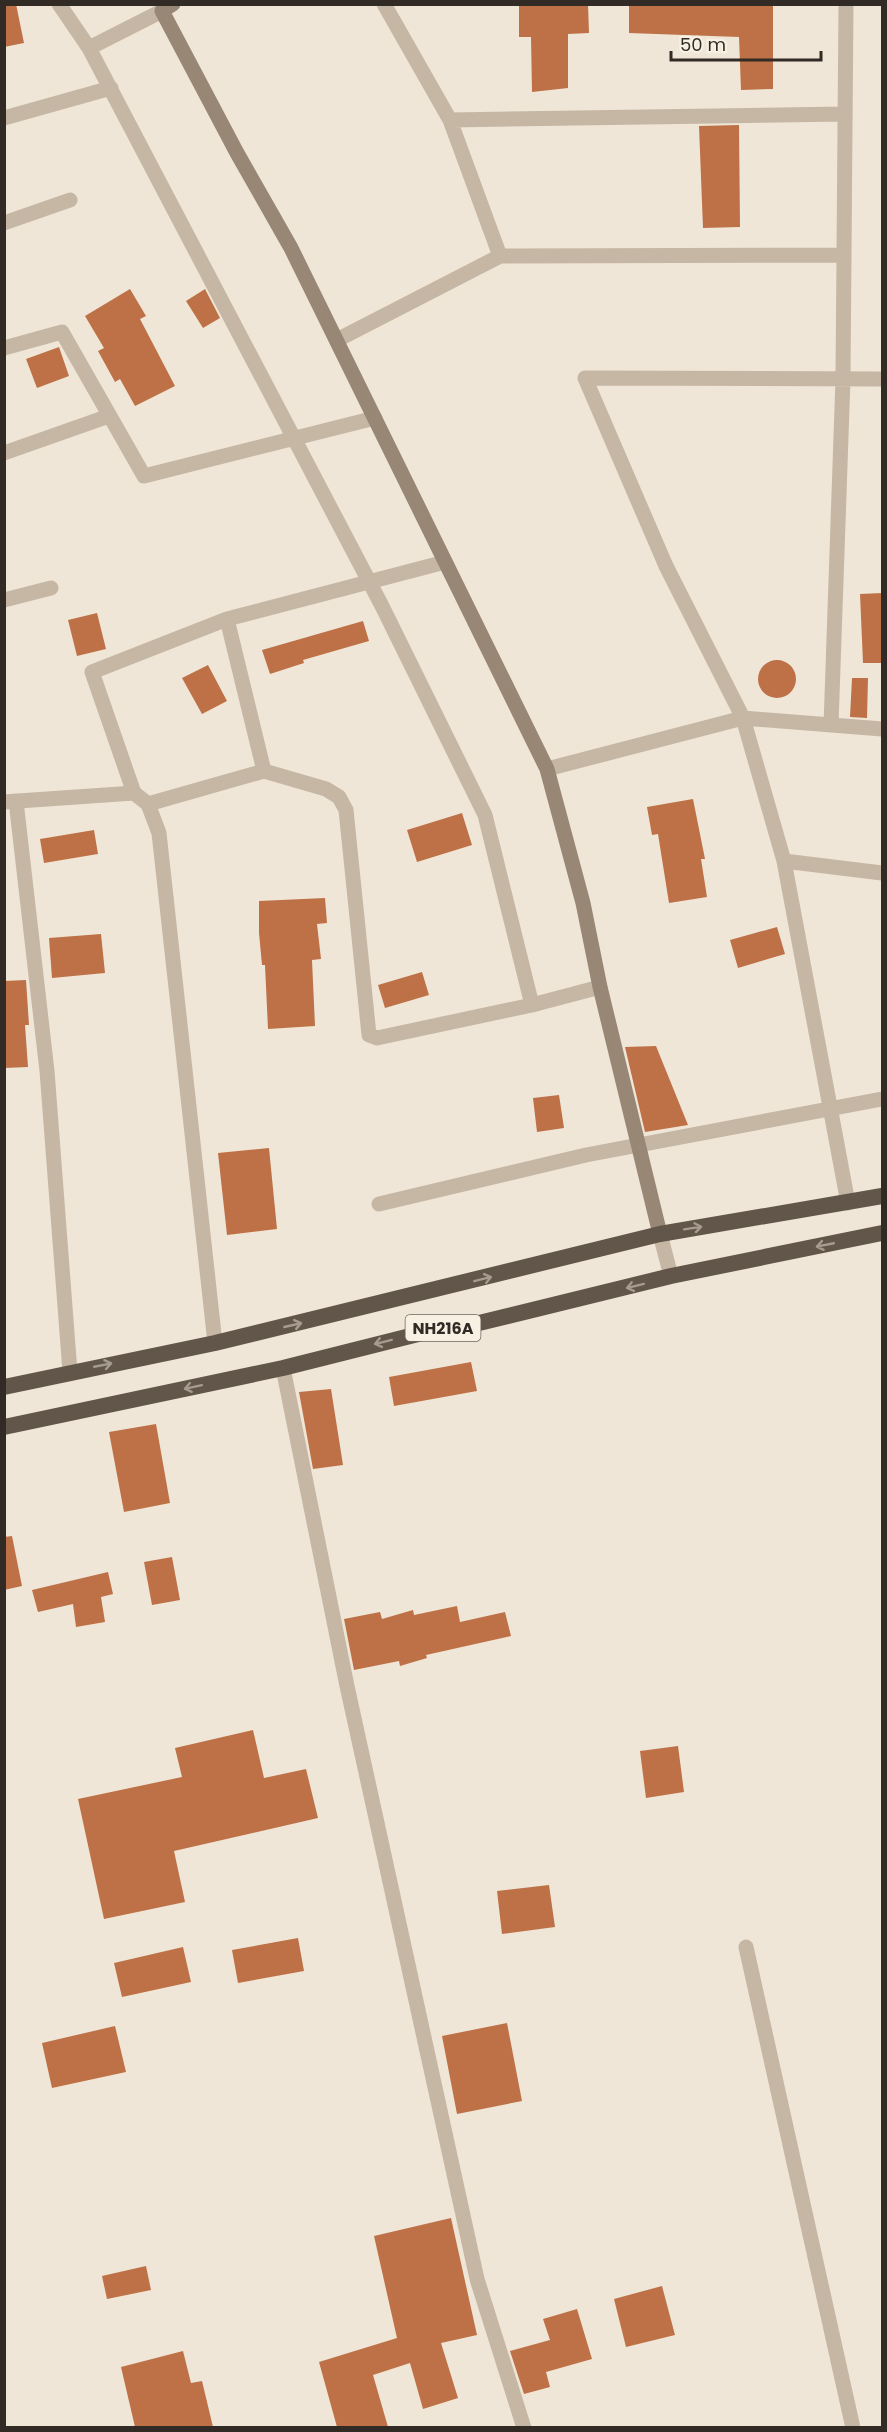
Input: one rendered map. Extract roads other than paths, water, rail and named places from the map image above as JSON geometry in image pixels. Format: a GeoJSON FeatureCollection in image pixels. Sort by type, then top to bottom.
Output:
{"type":"FeatureCollection","features":[{"type":"Feature","properties":{"kind":"highway","name":"NH216A"},"geometry":{"type":"LineString","coordinates":[[4,1387],[215,1343],[660,1234],[882,1196]]}},
{"type":"Feature","properties":{"kind":"highway","name":"NH216A"},"geometry":{"type":"LineString","coordinates":[[4,1427],[283,1368],[458,1324],[479,1323],[671,1276],[882,1233]]}},
{"type":"Feature","properties":{"kind":"main road"},"geometry":{"type":"LineString","coordinates":[[168,8],[237,153],[291,248],[337,340],[547,769],[583,903],[600,987],[660,1234]]}},
{"type":"Feature","properties":{"kind":"street"},"geometry":{"type":"LineString","coordinates":[[59,4],[89,48],[111,88],[295,438],[484,815],[532,1005]]}},
{"type":"Feature","properties":{"kind":"street"},"geometry":{"type":"LineString","coordinates":[[384,4],[450,120],[500,256]]}},
{"type":"Feature","properties":{"kind":"street"},"geometry":{"type":"LineString","coordinates":[[831,725],[843,379],[846,4]]}},
{"type":"Feature","properties":{"kind":"street"},"geometry":{"type":"LineString","coordinates":[[89,48],[168,8]]}},
{"type":"Feature","properties":{"kind":"street"},"geometry":{"type":"LineString","coordinates":[[4,118],[111,88]]}},
{"type":"Feature","properties":{"kind":"street"},"geometry":{"type":"LineString","coordinates":[[450,120],[846,114]]}},
{"type":"Feature","properties":{"kind":"street"},"geometry":{"type":"LineString","coordinates":[[4,223],[70,200]]}},
{"type":"Feature","properties":{"kind":"street"},"geometry":{"type":"LineString","coordinates":[[337,340],[500,256],[844,255]]}},
{"type":"Feature","properties":{"kind":"street"},"geometry":{"type":"LineString","coordinates":[[4,348],[62,332],[144,476],[375,418]]}},
{"type":"Feature","properties":{"kind":"street"},"geometry":{"type":"LineString","coordinates":[[848,1203],[784,861],[743,718],[666,566],[585,378],[882,379]]}},
{"type":"Feature","properties":{"kind":"street"},"geometry":{"type":"LineString","coordinates":[[4,453],[109,416]]}},
{"type":"Feature","properties":{"kind":"street"},"geometry":{"type":"LineString","coordinates":[[215,1343],[159,833],[148,804],[134,793],[92,672],[227,619],[445,562]]}},
{"type":"Feature","properties":{"kind":"street"},"geometry":{"type":"LineString","coordinates":[[4,600],[51,588]]}},
{"type":"Feature","properties":{"kind":"street"},"geometry":{"type":"LineString","coordinates":[[227,619],[264,771]]}},
{"type":"Feature","properties":{"kind":"street"},"geometry":{"type":"LineString","coordinates":[[547,769],[743,718],[882,729]]}},
{"type":"Feature","properties":{"kind":"street"},"geometry":{"type":"LineString","coordinates":[[148,804],[264,771],[326,789],[339,797],[346,810],[369,1035],[377,1038],[532,1005],[600,987]]}},
{"type":"Feature","properties":{"kind":"street"},"geometry":{"type":"LineString","coordinates":[[70,1372],[47,1071],[10,801],[134,793]]}},
{"type":"Feature","properties":{"kind":"street"},"geometry":{"type":"LineString","coordinates":[[784,861],[882,873]]}},
{"type":"Feature","properties":{"kind":"street"},"geometry":{"type":"LineString","coordinates":[[379,1204],[639,1145],[882,1098]]}},
{"type":"Feature","properties":{"kind":"street"},"geometry":{"type":"LineString","coordinates":[[660,1234],[671,1276]]}},
{"type":"Feature","properties":{"kind":"street"},"geometry":{"type":"LineString","coordinates":[[283,1368],[347,1686],[477,2279],[524,2427]]}},
{"type":"Feature","properties":{"kind":"street"},"geometry":{"type":"LineString","coordinates":[[746,1947],[853,2427]]}}]}
